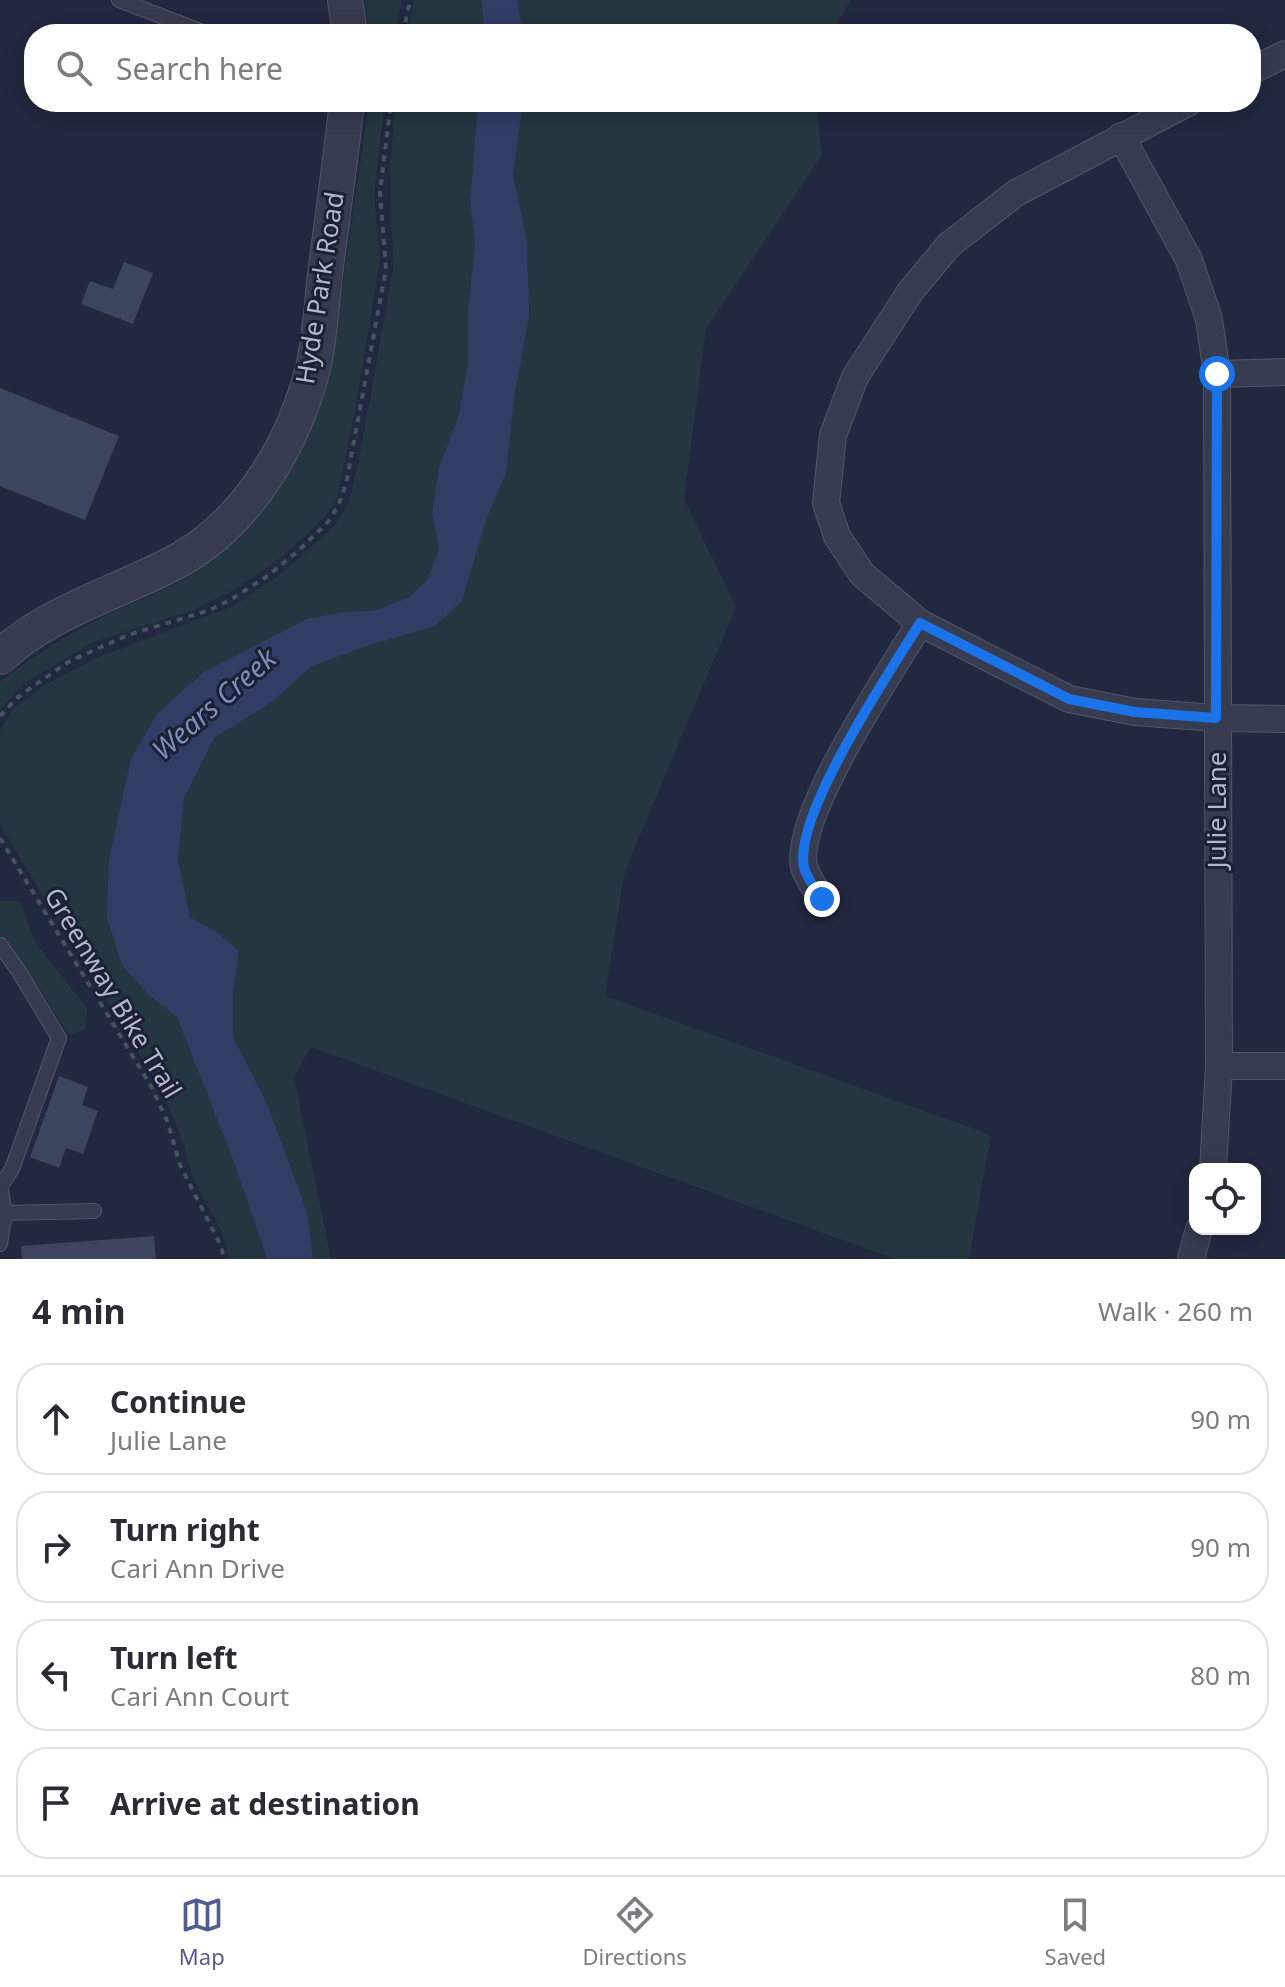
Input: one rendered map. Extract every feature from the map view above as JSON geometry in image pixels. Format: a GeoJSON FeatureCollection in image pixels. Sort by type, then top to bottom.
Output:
{"type":"FeatureCollection","features":[{"type":"Feature","properties":{"kind":"street"},"geometry":{"type":"LineString","coordinates":[[345,0],[349,24]]}},
{"type":"Feature","properties":{"kind":"street"},"geometry":{"type":"LineString","coordinates":[[1261,66],[1285,54]]}},
{"type":"Feature","properties":{"kind":"street","name":"Hyde Park Road"},"geometry":{"type":"LineString","coordinates":[[0,657],[68,611],[182,558],[218,532],[275,464],[296,417],[313,366],[346,112]]}},
{"type":"Feature","properties":{"kind":"street"},"geometry":{"type":"LineString","coordinates":[[1169,112],[1016,193],[949,245],[910,292],[855,377],[833,435],[826,503],[837,536],[862,574],[920,623],[1069,699],[1135,712],[1285,719]]}},
{"type":"Feature","properties":{"kind":"street","name":"Julie Lane"},"geometry":{"type":"LineString","coordinates":[[1121,136],[1189,260],[1209,319],[1217,374],[1219,1066],[1213,1163]]}},
{"type":"Feature","properties":{"kind":"street"},"geometry":{"type":"LineString","coordinates":[[1217,374],[1285,372]]}},
{"type":"Feature","properties":{"kind":"street"},"geometry":{"type":"LineString","coordinates":[[822,899],[804,866],[808,830],[840,754],[920,623]]}},
{"type":"Feature","properties":{"kind":"street"},"geometry":{"type":"LineString","coordinates":[[1219,1066],[1285,1066]]}},
{"type":"Feature","properties":{"kind":"street"},"geometry":{"type":"LineString","coordinates":[[1191,1259],[1197,1235]]}},
{"type":"Feature","properties":{"kind":"lane"},"geometry":{"type":"LineString","coordinates":[[119,0],[182,24]]}},
{"type":"Feature","properties":{"kind":"lane"},"geometry":{"type":"LineString","coordinates":[[0,945],[59,1038],[12,1169],[0,1186],[5,1213],[0,1244]]}},
{"type":"Feature","properties":{"kind":"lane"},"geometry":{"type":"LineString","coordinates":[[5,1213],[94,1211]]}},
{"type":"Feature","properties":{"kind":"path"},"geometry":{"type":"LineString","coordinates":[[405,24],[410,0]]}},
{"type":"Feature","properties":{"kind":"path","name":"Greenway Bike Trail"},"geometry":{"type":"LineString","coordinates":[[0,838],[152,1088],[168,1123],[180,1165],[221,1246],[224,1259]]}},
{"type":"Feature","properties":{"kind":"shaded area"},"geometry":{"type":"Polygon","coordinates":[[[365,0],[402,0],[397,24],[368,24],[365,0]]]}},
{"type":"Feature","properties":{"kind":"shaded area"},"geometry":{"type":"Polygon","coordinates":[[[414,0],[481,0],[484,24],[409,24],[414,0]]]}},
{"type":"Feature","properties":{"kind":"shaded area"},"geometry":{"type":"Polygon","coordinates":[[[517,0],[851,0],[836,24],[521,24],[517,0]]]}},
{"type":"Feature","properties":{"kind":"shaded area"},"geometry":{"type":"Polygon","coordinates":[[[368,112],[384,112],[374,193],[380,261],[354,417],[336,502],[321,521],[283,556],[236,589],[191,611],[91,643],[23,684],[0,710],[0,682],[80,629],[197,571],[243,531],[281,484],[296,458],[310,431],[330,373],[368,112]]]}},
{"type":"Feature","properties":{"kind":"shaded area"},"geometry":{"type":"Polygon","coordinates":[[[394,112],[477,112],[470,201],[475,243],[468,310],[468,364],[458,418],[439,467],[432,513],[439,549],[427,580],[409,597],[377,610],[344,612],[204,672],[151,997],[177,1017],[235,1165],[267,1259],[229,1259],[222,1233],[193,1178],[180,1134],[160,1088],[0,825],[0,731],[12,710],[46,684],[99,657],[233,606],[285,571],[335,525],[349,502],[358,465],[393,269],[390,171],[394,112]]]}},
{"type":"Feature","properties":{"kind":"shaded area"},"geometry":{"type":"Polygon","coordinates":[[[522,112],[817,112],[822,155],[706,329],[684,499],[736,607],[625,871],[605,996],[991,1135],[969,1259],[895,1259],[311,1047],[294,1077],[331,1259],[313,1259],[307,1212],[267,1103],[233,1037],[233,994],[239,951],[217,932],[190,917],[178,862],[184,799],[213,738],[272,702],[312,666],[370,645],[486,520],[506,474],[527,241],[513,174],[522,112]]]}},
{"type":"Feature","properties":{"kind":"shaded area"},"geometry":{"type":"Polygon","coordinates":[[[0,901],[20,901],[35,942],[87,1008],[85,1030],[69,1035],[21,959],[0,935],[0,901]]]}},
{"type":"Feature","properties":{"kind":"water"},"geometry":{"type":"Polygon","coordinates":[[[481,0],[517,0],[521,24],[484,24],[481,0]]]}},
{"type":"Feature","properties":{"kind":"water","name":"Wears Creek"},"geometry":{"type":"Polygon","coordinates":[[[477,112],[522,112],[513,174],[527,241],[529,317],[514,397],[506,474],[486,520],[462,601],[435,626],[312,666],[272,702],[214,738],[184,799],[178,861],[190,917],[217,932],[239,951],[233,994],[233,1037],[267,1103],[307,1212],[313,1259],[267,1259],[235,1165],[177,1017],[151,997],[122,966],[107,917],[109,860],[131,759],[157,714],[204,672],[307,619],[377,610],[409,597],[427,580],[439,549],[432,513],[439,467],[458,418],[468,364],[468,310],[475,243],[470,201],[477,112]]]}},
{"type":"Feature","properties":{"kind":"building"},"geometry":{"type":"Polygon","coordinates":[[[124,262],[153,273],[133,324],[81,304],[90,281],[113,289],[124,262]]]}},
{"type":"Feature","properties":{"kind":"building"},"geometry":{"type":"Polygon","coordinates":[[[0,388],[119,436],[85,520],[0,486],[0,388]]]}},
{"type":"Feature","properties":{"kind":"building"},"geometry":{"type":"Polygon","coordinates":[[[59,1076],[88,1087],[82,1105],[98,1111],[83,1154],[66,1148],[59,1168],[30,1157],[59,1076]]]}},
{"type":"Feature","properties":{"kind":"building"},"geometry":{"type":"Polygon","coordinates":[[[154,1236],[156,1259],[22,1259],[21,1246],[154,1236]]]}},
{"type":"Feature","properties":{"kind":"route"},"geometry":{"type":"LineString","coordinates":[[822,899],[804,866],[808,830],[840,754],[920,623],[1069,699],[1135,712],[1216,718],[1217,374]]}}]}
